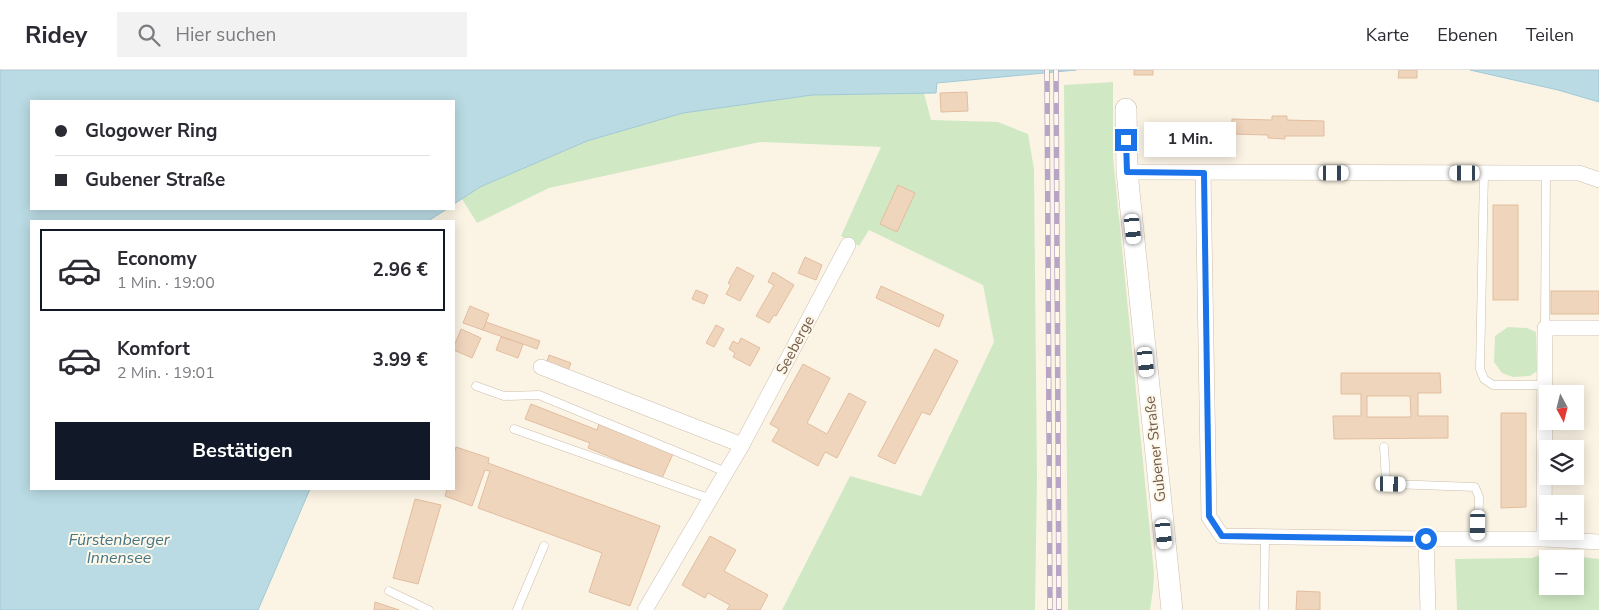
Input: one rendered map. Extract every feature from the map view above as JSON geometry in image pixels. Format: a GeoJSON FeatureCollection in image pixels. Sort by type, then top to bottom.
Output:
{"type":"FeatureCollection","features":[{"type":"Feature","properties":{"kind":"main road","name":"Gubener Straße"},"geometry":{"type":"LineString","coordinates":[[1126,109],[1127,172],[1172,610]]}},
{"type":"Feature","properties":{"kind":"street"},"geometry":{"type":"LineString","coordinates":[[1127,172],[1579,173],[1599,180]]}},
{"type":"Feature","properties":{"kind":"street"},"geometry":{"type":"LineString","coordinates":[[1204,173],[1209,516],[1222,536],[1265,538],[1539,539]]}},
{"type":"Feature","properties":{"kind":"street","name":"Seeberge"},"geometry":{"type":"LineString","coordinates":[[645,610],[742,445],[848,245]]}},
{"type":"Feature","properties":{"kind":"street"},"geometry":{"type":"LineString","coordinates":[[1544,385],[1545,328],[1599,328]]}},
{"type":"Feature","properties":{"kind":"street"},"geometry":{"type":"LineString","coordinates":[[541,367],[742,445]]}},
{"type":"Feature","properties":{"kind":"street"},"geometry":{"type":"LineString","coordinates":[[1544,430],[1544,495]]}},
{"type":"Feature","properties":{"kind":"street"},"geometry":{"type":"LineString","coordinates":[[1426,539],[1428,610]]}},
{"type":"Feature","properties":{"kind":"street"},"geometry":{"type":"LineString","coordinates":[[1562,540],[1599,542]]}},
{"type":"Feature","properties":{"kind":"lane"},"geometry":{"type":"LineString","coordinates":[[1484,173],[1480,369],[1484,379],[1493,384],[1544,385]]}},
{"type":"Feature","properties":{"kind":"lane"},"geometry":{"type":"LineString","coordinates":[[1545,328],[1546,173]]}},
{"type":"Feature","properties":{"kind":"lane"},"geometry":{"type":"LineString","coordinates":[[1579,173],[1599,175]]}},
{"type":"Feature","properties":{"kind":"lane"},"geometry":{"type":"LineString","coordinates":[[476,386],[504,396],[539,394],[726,472]]}},
{"type":"Feature","properties":{"kind":"lane"},"geometry":{"type":"LineString","coordinates":[[514,429],[711,499]]}},
{"type":"Feature","properties":{"kind":"lane"},"geometry":{"type":"LineString","coordinates":[[1384,448],[1386,480],[1388,483],[1475,487],[1479,497],[1478,539]]}},
{"type":"Feature","properties":{"kind":"lane"},"geometry":{"type":"LineString","coordinates":[[1264,608],[1265,538]]}},
{"type":"Feature","properties":{"kind":"lane"},"geometry":{"type":"LineString","coordinates":[[517,610],[544,546]]}},
{"type":"Feature","properties":{"kind":"lane"},"geometry":{"type":"LineString","coordinates":[[389,591],[429,610]]}},
{"type":"Feature","properties":{"kind":"green space"},"geometry":{"type":"Polygon","coordinates":[[[1113,82],[1113,157],[1154,573],[1153,590],[1150,610],[1068,610],[1064,85],[1113,82]]]}},
{"type":"Feature","properties":{"kind":"green space"},"geometry":{"type":"Polygon","coordinates":[[[924,93],[931,120],[998,122],[1028,134],[1034,169],[1037,477],[1035,610],[782,610],[850,476],[921,496],[994,342],[983,285],[869,230],[859,246],[841,236],[881,147],[760,142],[549,188],[477,223],[462,199],[480,187],[587,141],[683,113],[812,95],[924,93]]]}},
{"type":"Feature","properties":{"kind":"green space"},"geometry":{"type":"Polygon","coordinates":[[[1508,327],[1527,328],[1536,332],[1537,371],[1530,376],[1513,377],[1502,373],[1494,362],[1495,336],[1508,327]]]}},
{"type":"Feature","properties":{"kind":"green space"},"geometry":{"type":"Polygon","coordinates":[[[1539,555],[1539,595],[1584,595],[1584,557],[1599,559],[1599,610],[1457,610],[1455,559],[1532,558],[1539,555]]]}},
{"type":"Feature","properties":{"kind":"water","name":"Fürstenberger Innensee"},"geometry":{"type":"Polygon","coordinates":[[[0,70],[1076,70],[937,83],[936,93],[812,95],[683,113],[587,141],[480,187],[455,203],[455,100],[30,100],[30,210],[445,210],[430,220],[30,220],[30,490],[310,490],[258,610],[0,610],[0,70]]]}},
{"type":"Feature","properties":{"kind":"water"},"geometry":{"type":"Polygon","coordinates":[[[1470,70],[1599,70],[1599,102],[1558,90],[1470,70]]]}},
{"type":"Feature","properties":{"kind":"building"},"geometry":{"type":"Polygon","coordinates":[[[1134,70],[1153,70],[1153,75],[1134,75],[1134,70]]]}},
{"type":"Feature","properties":{"kind":"building"},"geometry":{"type":"Polygon","coordinates":[[[1399,70],[1417,70],[1417,78],[1398,78],[1399,70]]]}},
{"type":"Feature","properties":{"kind":"building"},"geometry":{"type":"Polygon","coordinates":[[[967,92],[968,111],[941,112],[940,93],[967,92]]]}},
{"type":"Feature","properties":{"kind":"building"},"geometry":{"type":"Polygon","coordinates":[[[1272,116],[1287,116],[1287,120],[1324,121],[1324,136],[1285,136],[1285,139],[1268,138],[1268,135],[1231,134],[1232,119],[1272,120],[1272,116]]]}},
{"type":"Feature","properties":{"kind":"building"},"geometry":{"type":"Polygon","coordinates":[[[1154,126],[1172,127],[1172,140],[1154,139],[1154,126]]]}},
{"type":"Feature","properties":{"kind":"building"},"geometry":{"type":"Polygon","coordinates":[[[898,185],[915,193],[897,232],[880,224],[898,185]]]}},
{"type":"Feature","properties":{"kind":"building"},"geometry":{"type":"Polygon","coordinates":[[[1493,205],[1518,205],[1518,300],[1493,300],[1493,205]]]}},
{"type":"Feature","properties":{"kind":"building"},"geometry":{"type":"Polygon","coordinates":[[[805,257],[822,265],[816,280],[798,273],[805,257]]]}},
{"type":"Feature","properties":{"kind":"building"},"geometry":{"type":"Polygon","coordinates":[[[737,267],[754,276],[740,301],[726,294],[731,285],[728,283],[737,267]]]}},
{"type":"Feature","properties":{"kind":"building"},"geometry":{"type":"Polygon","coordinates":[[[773,272],[794,285],[776,316],[774,315],[769,323],[756,316],[774,285],[768,282],[773,272]]]}},
{"type":"Feature","properties":{"kind":"building"},"geometry":{"type":"Polygon","coordinates":[[[881,286],[944,315],[939,327],[876,298],[881,286]]]}},
{"type":"Feature","properties":{"kind":"building"},"geometry":{"type":"Polygon","coordinates":[[[696,290],[708,295],[704,304],[692,299],[696,290]]]}},
{"type":"Feature","properties":{"kind":"building"},"geometry":{"type":"Polygon","coordinates":[[[1551,291],[1599,291],[1599,314],[1551,314],[1551,291]]]}},
{"type":"Feature","properties":{"kind":"building"},"geometry":{"type":"Polygon","coordinates":[[[470,306],[489,314],[483,330],[463,323],[470,306]]]}},
{"type":"Feature","properties":{"kind":"building"},"geometry":{"type":"Polygon","coordinates":[[[486,322],[540,341],[537,349],[483,330],[486,322]]]}},
{"type":"Feature","properties":{"kind":"building"},"geometry":{"type":"Polygon","coordinates":[[[716,325],[724,329],[714,347],[706,343],[716,325]]]}},
{"type":"Feature","properties":{"kind":"building"},"geometry":{"type":"Polygon","coordinates":[[[461,329],[481,338],[472,358],[455,350],[455,344],[461,329]]]}},
{"type":"Feature","properties":{"kind":"building"},"geometry":{"type":"Polygon","coordinates":[[[501,337],[523,344],[518,358],[496,350],[501,337]]]}},
{"type":"Feature","properties":{"kind":"building"},"geometry":{"type":"Polygon","coordinates":[[[741,338],[760,348],[750,366],[733,357],[735,353],[729,349],[733,341],[738,344],[741,338]]]}},
{"type":"Feature","properties":{"kind":"building"},"geometry":{"type":"Polygon","coordinates":[[[935,349],[958,361],[930,415],[922,412],[895,464],[878,456],[935,349]]]}},
{"type":"Feature","properties":{"kind":"building"},"geometry":{"type":"Polygon","coordinates":[[[549,355],[571,363],[567,373],[546,365],[549,355]]]}},
{"type":"Feature","properties":{"kind":"building"},"geometry":{"type":"Polygon","coordinates":[[[803,364],[830,378],[807,423],[827,434],[849,393],[866,402],[837,458],[825,452],[818,466],[772,441],[779,429],[770,424],[803,364]]]}},
{"type":"Feature","properties":{"kind":"building"},"geometry":{"type":"Polygon","coordinates":[[[1341,373],[1440,373],[1441,393],[1418,393],[1418,416],[1448,416],[1448,438],[1334,439],[1333,416],[1361,416],[1361,394],[1341,394],[1341,373]],[[1367,396],[1367,417],[1411,417],[1410,396],[1367,396]]]}},
{"type":"Feature","properties":{"kind":"building"},"geometry":{"type":"Polygon","coordinates":[[[531,404],[597,430],[599,424],[673,454],[662,478],[588,448],[590,443],[525,419],[531,404]]]}},
{"type":"Feature","properties":{"kind":"building"},"geometry":{"type":"Polygon","coordinates":[[[1501,413],[1526,413],[1526,507],[1501,508],[1501,413]]]}},
{"type":"Feature","properties":{"kind":"building"},"geometry":{"type":"Polygon","coordinates":[[[456,447],[489,458],[488,463],[660,526],[630,606],[589,592],[602,553],[478,508],[490,471],[485,470],[472,506],[445,496],[447,490],[455,490],[456,447]]]}},
{"type":"Feature","properties":{"kind":"building"},"geometry":{"type":"Polygon","coordinates":[[[415,499],[441,505],[418,584],[393,578],[415,499]]]}},
{"type":"Feature","properties":{"kind":"building"},"geometry":{"type":"Polygon","coordinates":[[[710,536],[736,550],[724,571],[768,595],[760,610],[727,610],[730,605],[708,593],[705,598],[682,585],[710,536]]]}},
{"type":"Feature","properties":{"kind":"building"},"geometry":{"type":"Polygon","coordinates":[[[1297,591],[1320,592],[1320,610],[1296,610],[1297,591]]]}},
{"type":"Feature","properties":{"kind":"building"},"geometry":{"type":"Polygon","coordinates":[[[375,602],[399,610],[374,610],[375,602]]]}},
{"type":"Feature","properties":{"kind":"railway"},"geometry":{"type":"LineString","coordinates":[[1047,70],[1050,610]]}},
{"type":"Feature","properties":{"kind":"railway"},"geometry":{"type":"LineString","coordinates":[[1056,70],[1059,610]]}},
{"type":"Feature","properties":{"kind":"route"},"geometry":{"type":"LineString","coordinates":[[1126,140],[1127,172],[1204,173],[1209,516],[1222,536],[1426,539]]}}]}
